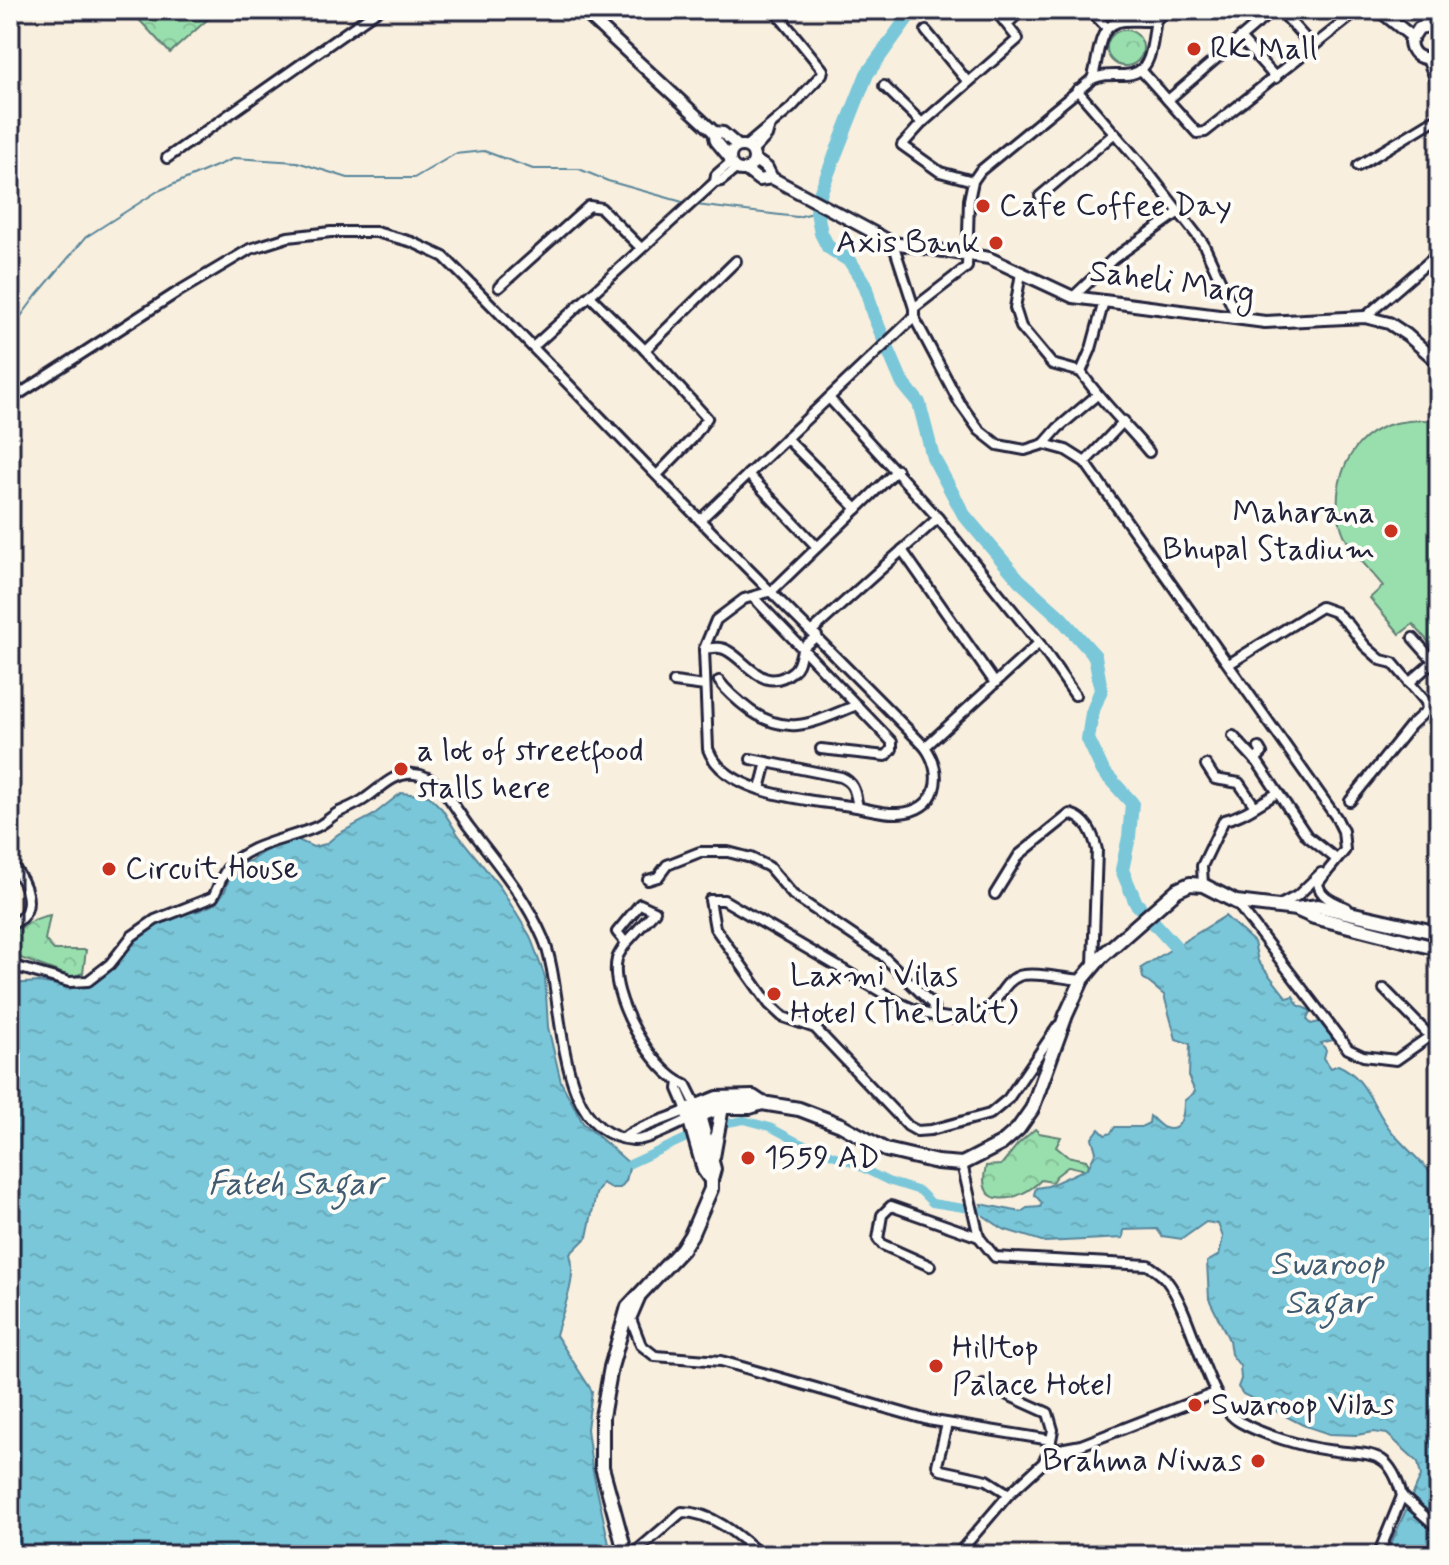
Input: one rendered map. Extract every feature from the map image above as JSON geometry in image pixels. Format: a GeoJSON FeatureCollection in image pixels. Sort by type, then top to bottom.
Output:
{"type":"FeatureCollection","features":[{"type":"Feature","properties":{"kind":"highway"},"geometry":{"type":"LineString","coordinates":[[694,1115],[717,1098],[753,1097],[762,1103],[799,1109],[841,1125],[886,1150],[937,1162],[962,1164],[1001,1144],[1018,1129],[1032,1109],[1082,980],[1098,960],[1177,890],[1190,884],[1203,885],[1236,902],[1273,908],[1318,906],[1439,933]]}},
{"type":"Feature","properties":{"kind":"highway"},"geometry":{"type":"LineString","coordinates":[[1296,909],[1314,917],[1439,949]]}},
{"type":"Feature","properties":{"kind":"highway"},"geometry":{"type":"LineString","coordinates":[[694,1115],[762,1103]]}},
{"type":"Feature","properties":{"kind":"highway"},"geometry":{"type":"LineString","coordinates":[[711,1180],[704,1170],[706,1142],[720,1111]]}},
{"type":"Feature","properties":{"kind":"highway"},"geometry":{"type":"LineString","coordinates":[[626,1555],[602,1467],[602,1417],[628,1307],[682,1249],[707,1199],[714,1169],[694,1115]]}},
{"type":"Feature","properties":{"kind":"main road"},"geometry":{"type":"LineString","coordinates":[[582,10],[714,132],[716,141],[736,165],[759,180],[772,178]]}},
{"type":"Feature","properties":{"kind":"main road"},"geometry":{"type":"LineString","coordinates":[[1379,10],[1411,36],[1413,52],[1428,59],[1439,85]]}},
{"type":"Feature","properties":{"kind":"main road"},"geometry":{"type":"LineString","coordinates":[[1411,36],[1439,13]]}},
{"type":"Feature","properties":{"kind":"main road"},"geometry":{"type":"LineString","coordinates":[[1424,26],[1439,31]]}},
{"type":"Feature","properties":{"kind":"main road"},"geometry":{"type":"LineString","coordinates":[[1428,59],[1439,52]]}},
{"type":"Feature","properties":{"kind":"main road"},"geometry":{"type":"LineString","coordinates":[[714,132],[723,133],[748,151],[767,168],[772,178],[893,243]]}},
{"type":"Feature","properties":{"kind":"main road"},"geometry":{"type":"LineString","coordinates":[[736,165],[732,151],[748,151]]}},
{"type":"Feature","properties":{"kind":"main road"},"geometry":{"type":"LineString","coordinates":[[736,165],[748,151]]}},
{"type":"Feature","properties":{"kind":"main road","name":"Saheli Marg"},"geometry":{"type":"LineString","coordinates":[[893,243],[989,258],[1073,297],[1265,322],[1365,317],[1389,323],[1439,363]]}},
{"type":"Feature","properties":{"kind":"street"},"geometry":{"type":"LineString","coordinates":[[167,158],[378,10]]}},
{"type":"Feature","properties":{"kind":"street"},"geometry":{"type":"LineString","coordinates":[[748,151],[763,131],[791,108],[823,70],[774,10]]}},
{"type":"Feature","properties":{"kind":"street"},"geometry":{"type":"LineString","coordinates":[[973,181],[940,172],[902,145],[922,123],[1018,39],[995,10]]}},
{"type":"Feature","properties":{"kind":"street"},"geometry":{"type":"LineString","coordinates":[[1007,24],[1022,10]]}},
{"type":"Feature","properties":{"kind":"street"},"geometry":{"type":"LineString","coordinates":[[1090,10],[1107,28]]}},
{"type":"Feature","properties":{"kind":"street"},"geometry":{"type":"LineString","coordinates":[[700,520],[912,315],[967,267],[969,200],[973,181],[980,171],[1092,79],[1105,74],[1132,74],[1141,70],[1151,56],[1156,20],[1166,10]]}},
{"type":"Feature","properties":{"kind":"street"},"geometry":{"type":"LineString","coordinates":[[1245,10],[1257,24]]}},
{"type":"Feature","properties":{"kind":"street"},"geometry":{"type":"LineString","coordinates":[[1168,100],[1273,10]]}},
{"type":"Feature","properties":{"kind":"street"},"geometry":{"type":"LineString","coordinates":[[1280,10],[1313,47]]}},
{"type":"Feature","properties":{"kind":"street"},"geometry":{"type":"LineString","coordinates":[[1141,70],[1197,133],[1205,132],[1359,10]]}},
{"type":"Feature","properties":{"kind":"street"},"geometry":{"type":"LineString","coordinates":[[1092,79],[1099,44],[1107,28],[1123,21],[1156,20]]}},
{"type":"Feature","properties":{"kind":"street"},"geometry":{"type":"LineString","coordinates":[[926,31],[968,82]]}},
{"type":"Feature","properties":{"kind":"street"},"geometry":{"type":"LineString","coordinates":[[1240,38],[1276,78]]}},
{"type":"Feature","properties":{"kind":"street"},"geometry":{"type":"LineString","coordinates":[[884,86],[922,123]]}},
{"type":"Feature","properties":{"kind":"street"},"geometry":{"type":"LineString","coordinates":[[1077,90],[1203,243],[1238,319]]}},
{"type":"Feature","properties":{"kind":"street"},"geometry":{"type":"LineString","coordinates":[[1358,166],[1439,117]]}},
{"type":"Feature","properties":{"kind":"street"},"geometry":{"type":"LineString","coordinates":[[1040,196],[1115,133]]}},
{"type":"Feature","properties":{"kind":"street"},"geometry":{"type":"LineString","coordinates":[[533,347],[715,182],[716,175],[736,165]]}},
{"type":"Feature","properties":{"kind":"street"},"geometry":{"type":"LineString","coordinates":[[499,287],[589,206],[601,208],[641,248]]}},
{"type":"Feature","properties":{"kind":"street"},"geometry":{"type":"LineString","coordinates":[[1073,297],[1113,259],[1179,212]]}},
{"type":"Feature","properties":{"kind":"street"},"geometry":{"type":"LineString","coordinates":[[10,400],[250,249],[288,237],[331,232],[376,232],[412,242],[444,257],[700,520],[772,591],[815,633],[925,747],[937,769],[933,793],[927,801],[898,813],[760,789],[735,778],[712,759],[708,749],[704,649],[716,620],[744,599],[772,591],[897,470]]}},
{"type":"Feature","properties":{"kind":"street"},"geometry":{"type":"LineString","coordinates":[[893,243],[912,315],[959,402],[979,430],[998,445],[1025,450],[1044,444],[1097,395]]}},
{"type":"Feature","properties":{"kind":"street"},"geometry":{"type":"LineString","coordinates":[[1365,317],[1439,253]]}},
{"type":"Feature","properties":{"kind":"street"},"geometry":{"type":"LineString","coordinates":[[645,350],[736,261]]}},
{"type":"Feature","properties":{"kind":"street"},"geometry":{"type":"LineString","coordinates":[[1021,273],[1015,308],[1021,327],[1052,364],[1081,372],[1097,395],[1124,421],[1149,452]]}},
{"type":"Feature","properties":{"kind":"street"},"geometry":{"type":"LineString","coordinates":[[590,296],[707,418],[692,439],[657,475]]}},
{"type":"Feature","properties":{"kind":"street"},"geometry":{"type":"LineString","coordinates":[[1081,372],[1104,301]]}},
{"type":"Feature","properties":{"kind":"street"},"geometry":{"type":"LineString","coordinates":[[829,398],[938,518],[1039,643],[1075,695]]}},
{"type":"Feature","properties":{"kind":"street"},"geometry":{"type":"LineString","coordinates":[[1085,462],[1124,421]]}},
{"type":"Feature","properties":{"kind":"street"},"geometry":{"type":"LineString","coordinates":[[786,438],[857,509]]}},
{"type":"Feature","properties":{"kind":"street"},"geometry":{"type":"LineString","coordinates":[[1044,444],[1066,450],[1085,462],[1336,817],[1345,850],[1318,883],[1319,891],[1365,917]]}},
{"type":"Feature","properties":{"kind":"street"},"geometry":{"type":"LineString","coordinates":[[748,474],[817,547]]}},
{"type":"Feature","properties":{"kind":"street"},"geometry":{"type":"LineString","coordinates":[[704,649],[717,647],[728,650],[747,669],[760,676],[777,679],[794,671],[803,648],[815,633],[938,518]]}},
{"type":"Feature","properties":{"kind":"street"},"geometry":{"type":"LineString","coordinates":[[902,550],[995,683]]}},
{"type":"Feature","properties":{"kind":"street"},"geometry":{"type":"LineString","coordinates":[[753,597],[892,742],[892,749],[886,756],[821,749]]}},
{"type":"Feature","properties":{"kind":"street"},"geometry":{"type":"LineString","coordinates":[[1229,664],[1321,607],[1335,612],[1381,660],[1393,663],[1426,702],[1427,710]]}},
{"type":"Feature","properties":{"kind":"street"},"geometry":{"type":"LineString","coordinates":[[1409,683],[1437,664],[1413,638]]}},
{"type":"Feature","properties":{"kind":"street"},"geometry":{"type":"LineString","coordinates":[[925,747],[1039,643]]}},
{"type":"Feature","properties":{"kind":"street"},"geometry":{"type":"LineString","coordinates":[[719,681],[728,692],[764,720],[786,727],[804,725],[857,705]]}},
{"type":"Feature","properties":{"kind":"street"},"geometry":{"type":"LineString","coordinates":[[674,682],[705,686]]}},
{"type":"Feature","properties":{"kind":"street"},"geometry":{"type":"LineString","coordinates":[[1350,801],[1411,725],[1439,701]]}},
{"type":"Feature","properties":{"kind":"street"},"geometry":{"type":"LineString","coordinates":[[1233,736],[1255,760],[1307,836],[1335,858]]}},
{"type":"Feature","properties":{"kind":"street"},"geometry":{"type":"LineString","coordinates":[[1255,760],[1262,753],[1259,748]]}},
{"type":"Feature","properties":{"kind":"street"},"geometry":{"type":"LineString","coordinates":[[751,759],[850,781],[858,807]]}},
{"type":"Feature","properties":{"kind":"street"},"geometry":{"type":"LineString","coordinates":[[760,789],[767,762]]}},
{"type":"Feature","properties":{"kind":"street"},"geometry":{"type":"LineString","coordinates":[[1206,765],[1215,779],[1239,783],[1254,805]]}},
{"type":"Feature","properties":{"kind":"street"},"geometry":{"type":"LineString","coordinates":[[10,965],[69,982],[88,981],[110,964],[132,936],[155,920],[213,897],[225,871],[238,858],[270,843],[316,828],[365,799],[385,782],[403,774],[416,773],[446,794],[514,884],[544,939],[557,986],[565,1056],[579,1097],[603,1130],[634,1140],[670,1129],[694,1115],[678,1089],[679,1082],[674,1075],[664,1069],[635,1033],[619,991],[617,959],[626,943],[655,911],[640,904],[617,932],[626,943]]}},
{"type":"Feature","properties":{"kind":"street"},"geometry":{"type":"LineString","coordinates":[[1203,885],[1202,866],[1224,820],[1240,817],[1254,805],[1278,793]]}},
{"type":"Feature","properties":{"kind":"street"},"geometry":{"type":"LineString","coordinates":[[10,808],[14,832],[10,839]]}},
{"type":"Feature","properties":{"kind":"street"},"geometry":{"type":"LineString","coordinates":[[995,894],[1019,855],[1070,814],[1079,817],[1093,833],[1097,850],[1098,960]]}},
{"type":"Feature","properties":{"kind":"street"},"geometry":{"type":"LineString","coordinates":[[1273,908],[1297,896],[1335,858],[1345,841]]}},
{"type":"Feature","properties":{"kind":"street"},"geometry":{"type":"LineString","coordinates":[[648,880],[658,877],[667,865],[700,852],[728,852],[751,858],[769,867],[793,895],[882,955],[932,1004],[936,1016]]}},
{"type":"Feature","properties":{"kind":"street"},"geometry":{"type":"LineString","coordinates":[[10,863],[25,882],[28,901],[27,913],[19,922],[10,925]]}},
{"type":"Feature","properties":{"kind":"street"},"geometry":{"type":"LineString","coordinates":[[1066,1015],[1008,1099],[990,1114],[952,1126],[917,1131],[908,1126],[815,1028],[783,1017],[769,1004],[715,928],[710,900],[724,900],[900,1003],[936,1016],[948,1018],[979,1013],[992,1004],[1009,982],[1022,975],[1082,980]]}},
{"type":"Feature","properties":{"kind":"street"},"geometry":{"type":"LineString","coordinates":[[1236,902],[1348,1049],[1363,1056],[1396,1060],[1434,1034],[1384,989]]}},
{"type":"Feature","properties":{"kind":"street"},"geometry":{"type":"LineString","coordinates":[[962,1164],[978,1232],[995,1257],[1148,1265],[1166,1278],[1178,1298],[1215,1393],[1236,1421],[1265,1433],[1325,1450],[1370,1453],[1390,1465],[1402,1496],[1439,1529]]}},
{"type":"Feature","properties":{"kind":"street"},"geometry":{"type":"LineString","coordinates":[[930,1266],[883,1245],[878,1239],[882,1215],[891,1206],[978,1232]]}},
{"type":"Feature","properties":{"kind":"street"},"geometry":{"type":"LineString","coordinates":[[643,1290],[631,1319],[641,1345],[655,1356],[721,1361],[947,1424],[1051,1440]]}},
{"type":"Feature","properties":{"kind":"street"},"geometry":{"type":"LineString","coordinates":[[957,1555],[1009,1494],[1043,1463],[1053,1430],[1048,1413],[983,1384]]}},
{"type":"Feature","properties":{"kind":"street"},"geometry":{"type":"LineString","coordinates":[[1049,1451],[1081,1445],[1215,1393]]}},
{"type":"Feature","properties":{"kind":"street"},"geometry":{"type":"LineString","coordinates":[[947,1424],[937,1465],[941,1470],[987,1480],[1009,1494]]}},
{"type":"Feature","properties":{"kind":"street"},"geometry":{"type":"LineString","coordinates":[[1378,1555],[1402,1496]]}},
{"type":"Feature","properties":{"kind":"street"},"geometry":{"type":"LineString","coordinates":[[632,1555],[682,1512],[707,1516],[761,1555]]}},
{"type":"Feature","properties":{"kind":"green space"},"geometry":{"type":"Polygon","coordinates":[[[130,10],[218,10],[170,53],[130,10]]]}},
{"type":"Feature","properties":{"kind":"green space"},"geometry":{"type":"Polygon","coordinates":[[[1125,30],[1138,35],[1143,48],[1138,61],[1125,66],[1112,61],[1107,48],[1112,35],[1125,30]]]}},
{"type":"Feature","properties":{"kind":"green space","name":"Maharana Bhupal Stadium"},"geometry":{"type":"Polygon","coordinates":[[[1439,421],[1439,654],[1413,624],[1400,634],[1370,598],[1383,586],[1345,537],[1338,507],[1341,476],[1355,449],[1379,429],[1400,422],[1439,421]]]}},
{"type":"Feature","properties":{"kind":"green space"},"geometry":{"type":"Polygon","coordinates":[[[50,915],[45,940],[54,950],[86,950],[83,973],[72,977],[15,956],[13,940],[20,928],[50,915]]]}},
{"type":"Feature","properties":{"kind":"green space"},"geometry":{"type":"Polygon","coordinates":[[[1035,1129],[1039,1133],[1061,1137],[1056,1147],[1067,1156],[1086,1160],[1089,1165],[1086,1170],[1069,1166],[1052,1182],[1041,1180],[1022,1194],[1001,1198],[993,1196],[987,1191],[984,1181],[986,1166],[1001,1165],[1035,1129]]]}},
{"type":"Feature","properties":{"kind":"water","name":"Fateh Sagar"},"geometry":{"type":"Polygon","coordinates":[[[401,793],[429,796],[500,887],[530,936],[545,977],[548,1027],[561,1082],[583,1123],[630,1164],[626,1181],[620,1188],[611,1188],[602,1183],[596,1194],[587,1237],[570,1254],[571,1284],[556,1335],[592,1391],[587,1429],[609,1544],[592,1555],[10,1555],[10,984],[39,982],[75,988],[85,986],[151,926],[215,904],[225,891],[232,869],[240,864],[288,840],[298,840],[313,847],[326,844],[372,816],[401,793]]]}},
{"type":"Feature","properties":{"kind":"water","name":"Swaroop Sagar"},"geometry":{"type":"Polygon","coordinates":[[[1225,916],[1254,942],[1258,961],[1287,998],[1293,996],[1298,1005],[1311,1011],[1307,1019],[1311,1024],[1324,1021],[1327,1032],[1337,1039],[1321,1043],[1326,1050],[1324,1058],[1331,1068],[1338,1065],[1356,1077],[1392,1132],[1439,1182],[1439,1555],[1386,1555],[1421,1476],[1418,1462],[1387,1434],[1329,1434],[1303,1425],[1243,1394],[1238,1387],[1240,1366],[1231,1354],[1229,1340],[1209,1299],[1207,1262],[1219,1255],[1223,1237],[1218,1224],[1206,1222],[1182,1239],[1162,1236],[1157,1229],[1124,1230],[1123,1238],[1045,1242],[1003,1229],[984,1216],[981,1204],[1021,1212],[1040,1207],[1042,1203],[1034,1194],[1036,1188],[1048,1186],[1088,1168],[1096,1152],[1092,1138],[1099,1129],[1105,1135],[1115,1127],[1141,1127],[1149,1123],[1150,1116],[1165,1128],[1178,1125],[1184,1101],[1195,1092],[1189,1078],[1190,1044],[1176,1039],[1164,995],[1143,978],[1141,968],[1225,916]]]}},
{"type":"Feature","properties":{"kind":"waterway"},"geometry":{"type":"LineString","coordinates":[[913,10],[867,74],[821,191],[817,212],[821,233],[828,247],[850,261],[865,285],[873,314],[902,382],[919,403],[933,457],[964,515],[1019,580],[1060,617],[1095,656],[1101,690],[1092,713],[1088,739],[1103,771],[1132,803],[1122,870],[1136,903],[1175,946]]}},
{"type":"Feature","properties":{"kind":"waterway"},"geometry":{"type":"LineString","coordinates":[[10,331],[86,237],[158,191],[235,158],[297,162],[348,178],[414,178],[455,154],[484,151],[533,169],[579,169],[608,181],[686,203]]}},
{"type":"Feature","properties":{"kind":"waterway"},"geometry":{"type":"LineString","coordinates":[[696,205],[797,217],[817,212]]}},
{"type":"Feature","properties":{"kind":"waterway"},"geometry":{"type":"LineString","coordinates":[[630,1164],[712,1126],[744,1120],[770,1127],[888,1181],[920,1191],[932,1203],[983,1211]]}},
{"type":"Feature","properties":{"kind":"place","name":"RK Mall"},"geometry":{"type":"Point","coordinates":[1194,49]}},
{"type":"Feature","properties":{"kind":"place","name":"Cafe Coffee Day"},"geometry":{"type":"Point","coordinates":[983,206]}},
{"type":"Feature","properties":{"kind":"place","name":"Axis Bank"},"geometry":{"type":"Point","coordinates":[996,243]}},
{"type":"Feature","properties":{"kind":"place","name":"Maharana Bhupal Stadium"},"geometry":{"type":"Point","coordinates":[1391,531]}},
{"type":"Feature","properties":{"kind":"place","name":"a lot of streetfood stalls here"},"geometry":{"type":"Point","coordinates":[401,769]}},
{"type":"Feature","properties":{"kind":"place","name":"Circuit House"},"geometry":{"type":"Point","coordinates":[109,869]}},
{"type":"Feature","properties":{"kind":"place","name":"Laxmi Vilas Hotel (The Lalit)"},"geometry":{"type":"Point","coordinates":[774,994]}},
{"type":"Feature","properties":{"kind":"place","name":"1559 AD"},"geometry":{"type":"Point","coordinates":[748,1158]}},
{"type":"Feature","properties":{"kind":"place","name":"Hilltop Palace Hotel"},"geometry":{"type":"Point","coordinates":[936,1366]}},
{"type":"Feature","properties":{"kind":"place","name":"Swaroop Vilas"},"geometry":{"type":"Point","coordinates":[1195,1405]}},
{"type":"Feature","properties":{"kind":"place","name":"Brahma Niwas"},"geometry":{"type":"Point","coordinates":[1258,1461]}}]}
